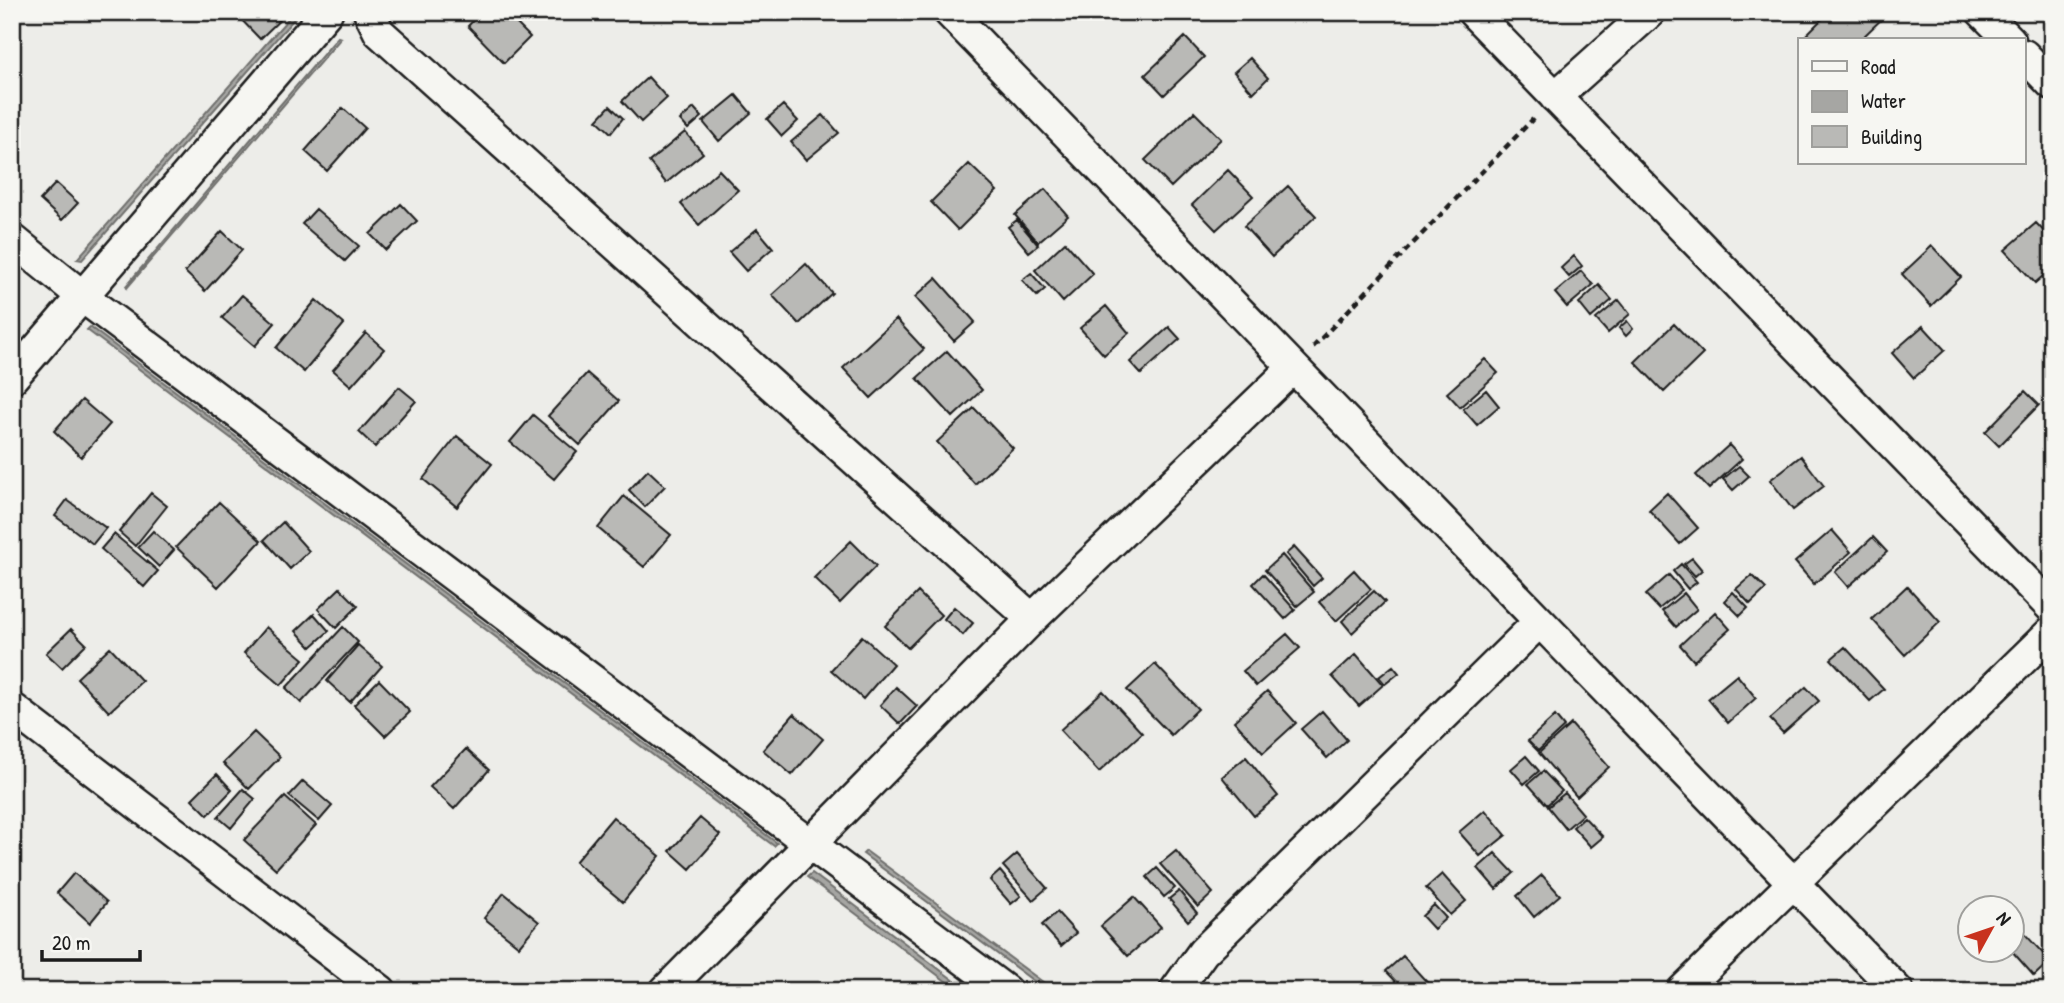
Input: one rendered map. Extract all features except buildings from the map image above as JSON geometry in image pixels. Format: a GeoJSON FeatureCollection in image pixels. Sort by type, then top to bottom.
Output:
{"type":"FeatureCollection","features":[{"type":"Feature","properties":{"kind":"street"},"geometry":{"type":"LineString","coordinates":[[12,378],[327,12]]}},
{"type":"Feature","properties":{"kind":"street"},"geometry":{"type":"LineString","coordinates":[[369,12],[379,32],[1032,619]]}},
{"type":"Feature","properties":{"kind":"street"},"geometry":{"type":"LineString","coordinates":[[949,12],[1898,991]]}},
{"type":"Feature","properties":{"kind":"street"},"geometry":{"type":"LineString","coordinates":[[1473,12],[2052,608]]}},
{"type":"Feature","properties":{"kind":"street"},"geometry":{"type":"LineString","coordinates":[[1555,97],[1650,12]]}},
{"type":"Feature","properties":{"kind":"street"},"geometry":{"type":"LineString","coordinates":[[1982,12],[2008,38]]}},
{"type":"Feature","properties":{"kind":"street"},"geometry":{"type":"LineString","coordinates":[[2025,56],[2052,84]]}},
{"type":"Feature","properties":{"kind":"street"},"geometry":{"type":"LineString","coordinates":[[12,239],[82,296],[1006,991]]}},
{"type":"Feature","properties":{"kind":"street"},"geometry":{"type":"LineString","coordinates":[[665,991],[1032,619],[1293,368]]}},
{"type":"Feature","properties":{"kind":"street"},"geometry":{"type":"LineString","coordinates":[[1175,991],[1203,952],[1539,622]]}},
{"type":"Feature","properties":{"kind":"street"},"geometry":{"type":"LineString","coordinates":[[1682,991],[2052,631]]}},
{"type":"Feature","properties":{"kind":"street"},"geometry":{"type":"LineString","coordinates":[[12,708],[381,991]]}},
{"type":"Feature","properties":{"kind":"path"},"geometry":{"type":"LineString","coordinates":[[1293,368],[1555,97]]}},
{"type":"Feature","properties":{"kind":"water"},"geometry":{"type":"Polygon","coordinates":[[[294,12],[300,12],[82,260],[77,259],[294,12]]]}},
{"type":"Feature","properties":{"kind":"water"},"geometry":{"type":"Polygon","coordinates":[[[338,37],[341,38],[127,288],[126,286],[338,37]]]}},
{"type":"Feature","properties":{"kind":"water"},"geometry":{"type":"Polygon","coordinates":[[[90,327],[777,843],[774,846],[87,330],[90,327]]]}},
{"type":"Feature","properties":{"kind":"water"},"geometry":{"type":"Polygon","coordinates":[[[866,851],[1055,991],[1047,991],[863,854],[866,851]]]}},
{"type":"Feature","properties":{"kind":"water"},"geometry":{"type":"Polygon","coordinates":[[[812,873],[968,991],[959,991],[807,877],[812,873]]]}}]}
